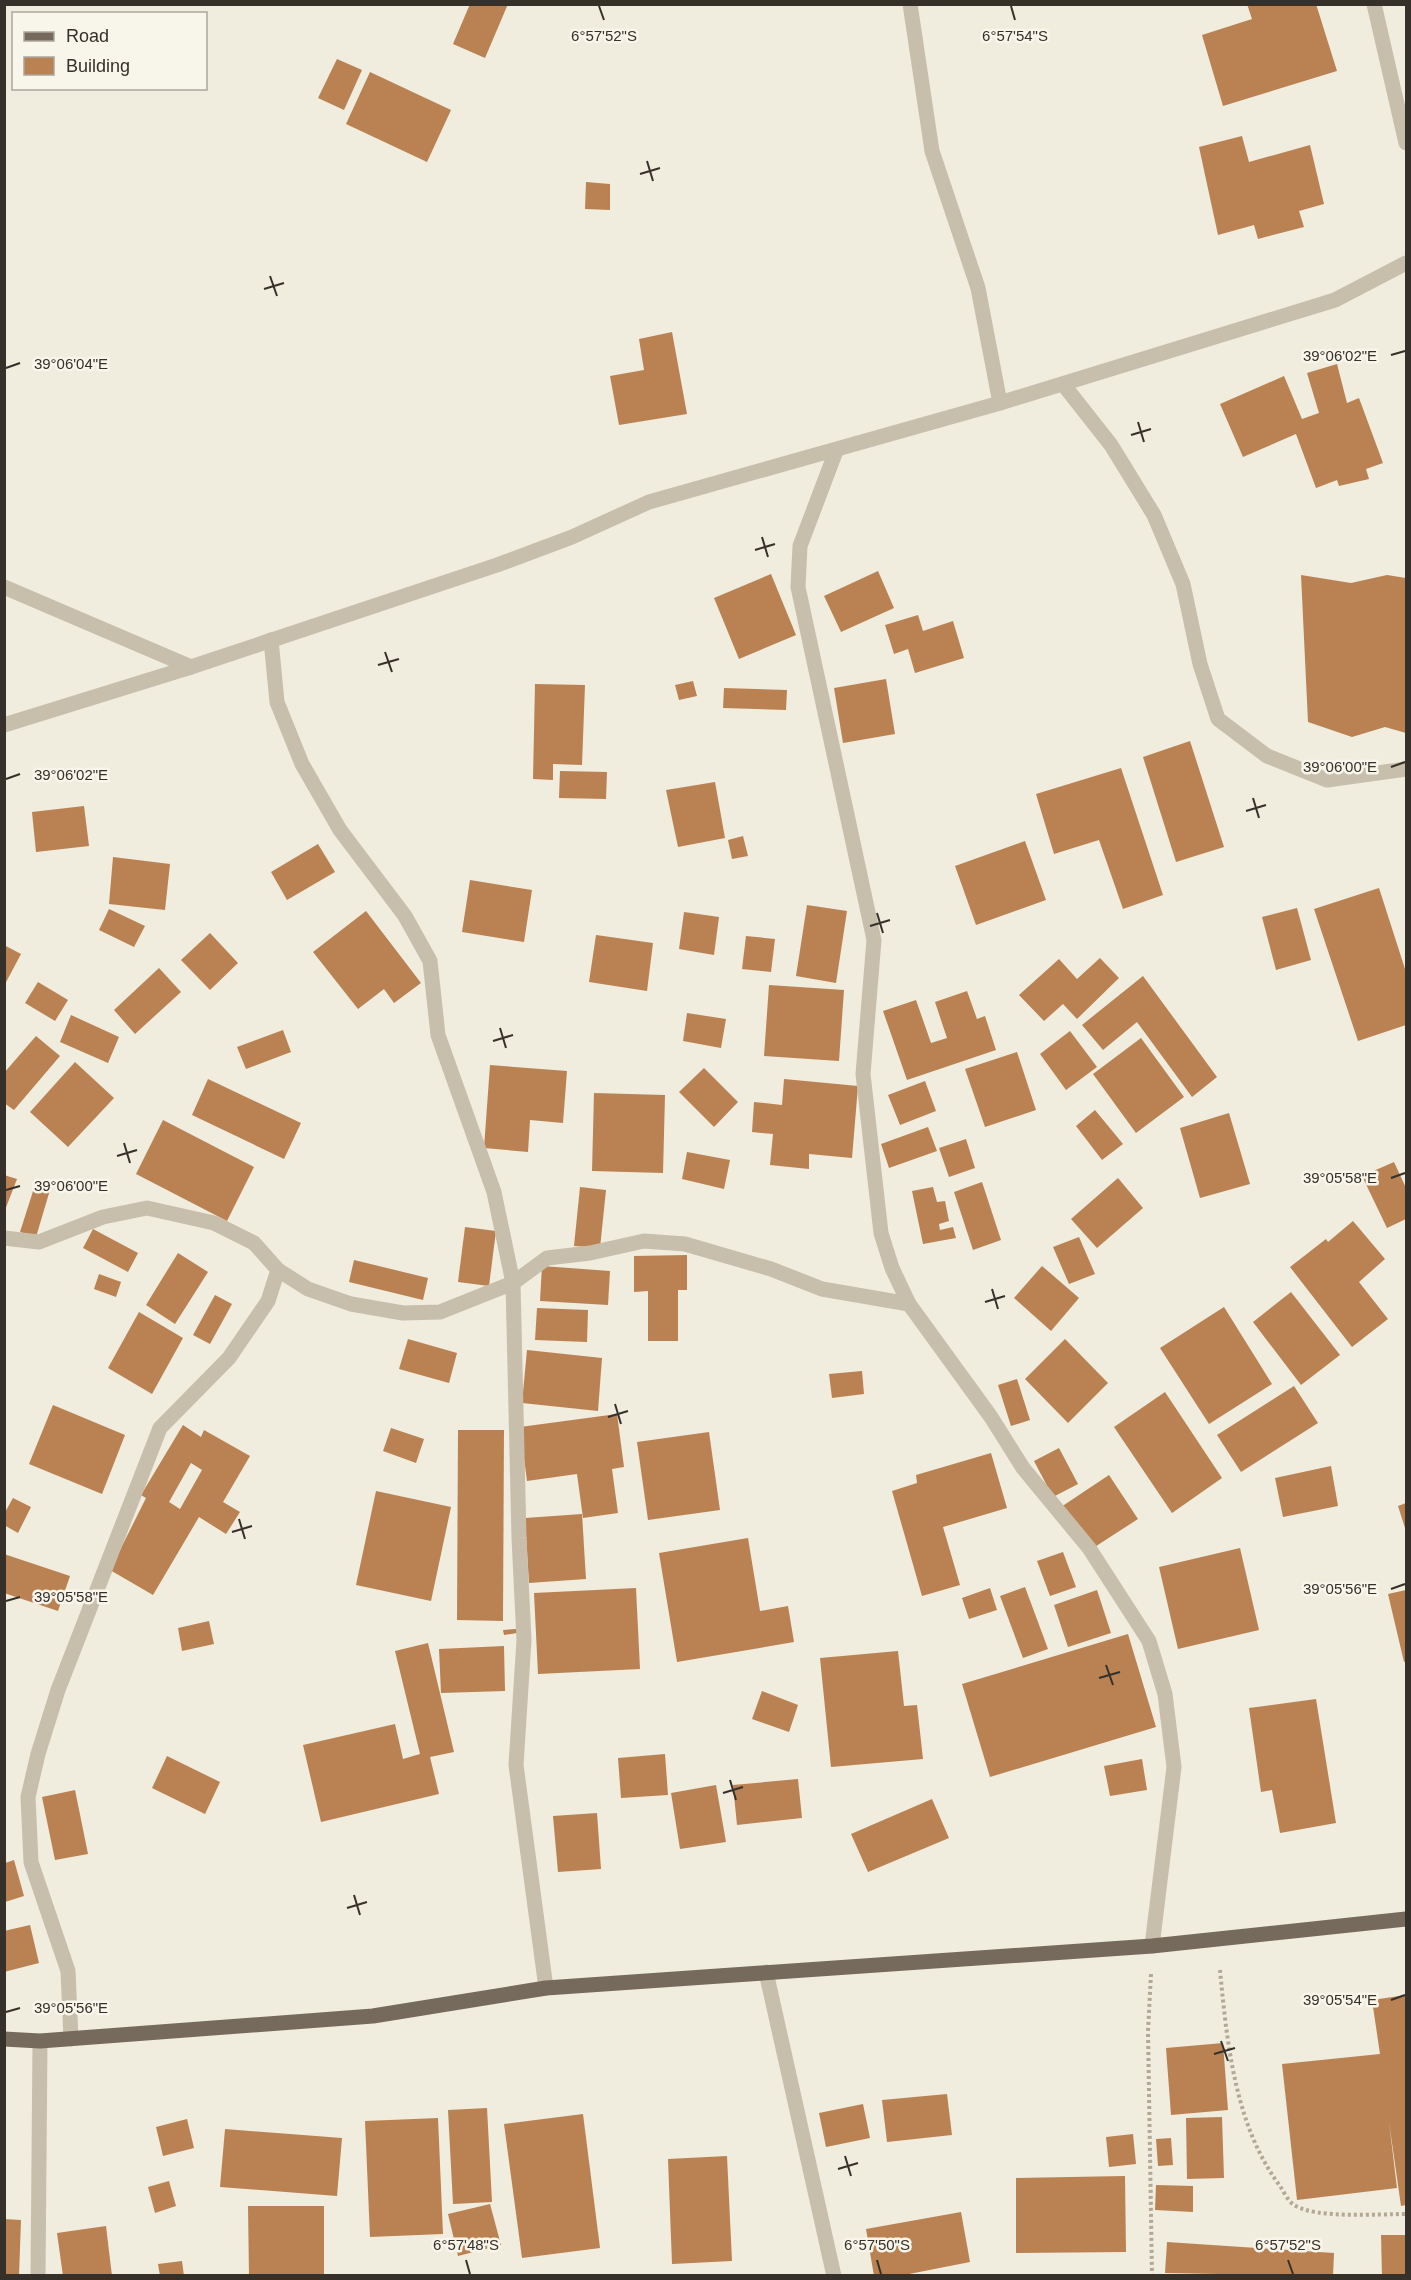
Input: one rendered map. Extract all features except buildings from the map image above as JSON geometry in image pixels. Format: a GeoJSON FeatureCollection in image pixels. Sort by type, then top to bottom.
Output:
{"type":"FeatureCollection","features":[{"type":"Feature","properties":{"kind":"main road"},"geometry":{"type":"LineString","coordinates":[[4,2039],[40,2041],[373,2016],[546,1988],[1152,1946],[1407,1919]]}},
{"type":"Feature","properties":{"kind":"street"},"geometry":{"type":"LineString","coordinates":[[910,4],[932,152],[978,288],[1000,403]]}},
{"type":"Feature","properties":{"kind":"street"},"geometry":{"type":"LineString","coordinates":[[1374,4],[1407,143]]}},
{"type":"Feature","properties":{"kind":"street"},"geometry":{"type":"LineString","coordinates":[[4,725],[191,667],[551,545],[649,502],[836,452],[1335,300],[1407,263]]}},
{"type":"Feature","properties":{"kind":"street"},"geometry":{"type":"LineString","coordinates":[[1063,384],[1111,445],[1154,515],[1183,584],[1200,664],[1218,719],[1267,756],[1326,780],[1407,769]]}},
{"type":"Feature","properties":{"kind":"street"},"geometry":{"type":"LineString","coordinates":[[836,452],[800,546],[798,587],[874,940],[862,1074],[881,1233],[892,1268],[909,1304],[990,1417],[1023,1468],[1089,1548],[1149,1641],[1165,1694],[1174,1767],[1152,1946]]}},
{"type":"Feature","properties":{"kind":"street"},"geometry":{"type":"LineString","coordinates":[[4,587],[191,667]]}},
{"type":"Feature","properties":{"kind":"street"},"geometry":{"type":"LineString","coordinates":[[271,640],[277,702],[302,764],[340,830],[405,916],[430,961],[438,1035],[494,1192],[513,1283],[519,1538],[524,1640],[516,1765],[546,1988]]}},
{"type":"Feature","properties":{"kind":"street"},"geometry":{"type":"LineString","coordinates":[[4,1238],[39,1242],[103,1216],[147,1208],[214,1223],[254,1243],[278,1270],[308,1289],[351,1304],[403,1313],[440,1312],[513,1283],[546,1258],[590,1253],[644,1241],[685,1244],[771,1269],[822,1289],[909,1304]]}},
{"type":"Feature","properties":{"kind":"street"},"geometry":{"type":"LineString","coordinates":[[71,2039],[68,1971],[31,1862],[28,1797],[38,1754],[58,1690],[160,1428],[229,1359],[268,1301],[278,1270]]}},
{"type":"Feature","properties":{"kind":"street"},"geometry":{"type":"LineString","coordinates":[[766,1972],[834,2276]]}},
{"type":"Feature","properties":{"kind":"street"},"geometry":{"type":"LineString","coordinates":[[38,2276],[40,2041]]}},
{"type":"Feature","properties":{"kind":"path"},"geometry":{"type":"LineString","coordinates":[[1217,1939],[1226,2033],[1247,2125],[1272,2176],[1293,2204],[1327,2213],[1407,2214]]}},
{"type":"Feature","properties":{"kind":"path"},"geometry":{"type":"LineString","coordinates":[[1152,1946],[1148,2031],[1152,2276]]}}]}
